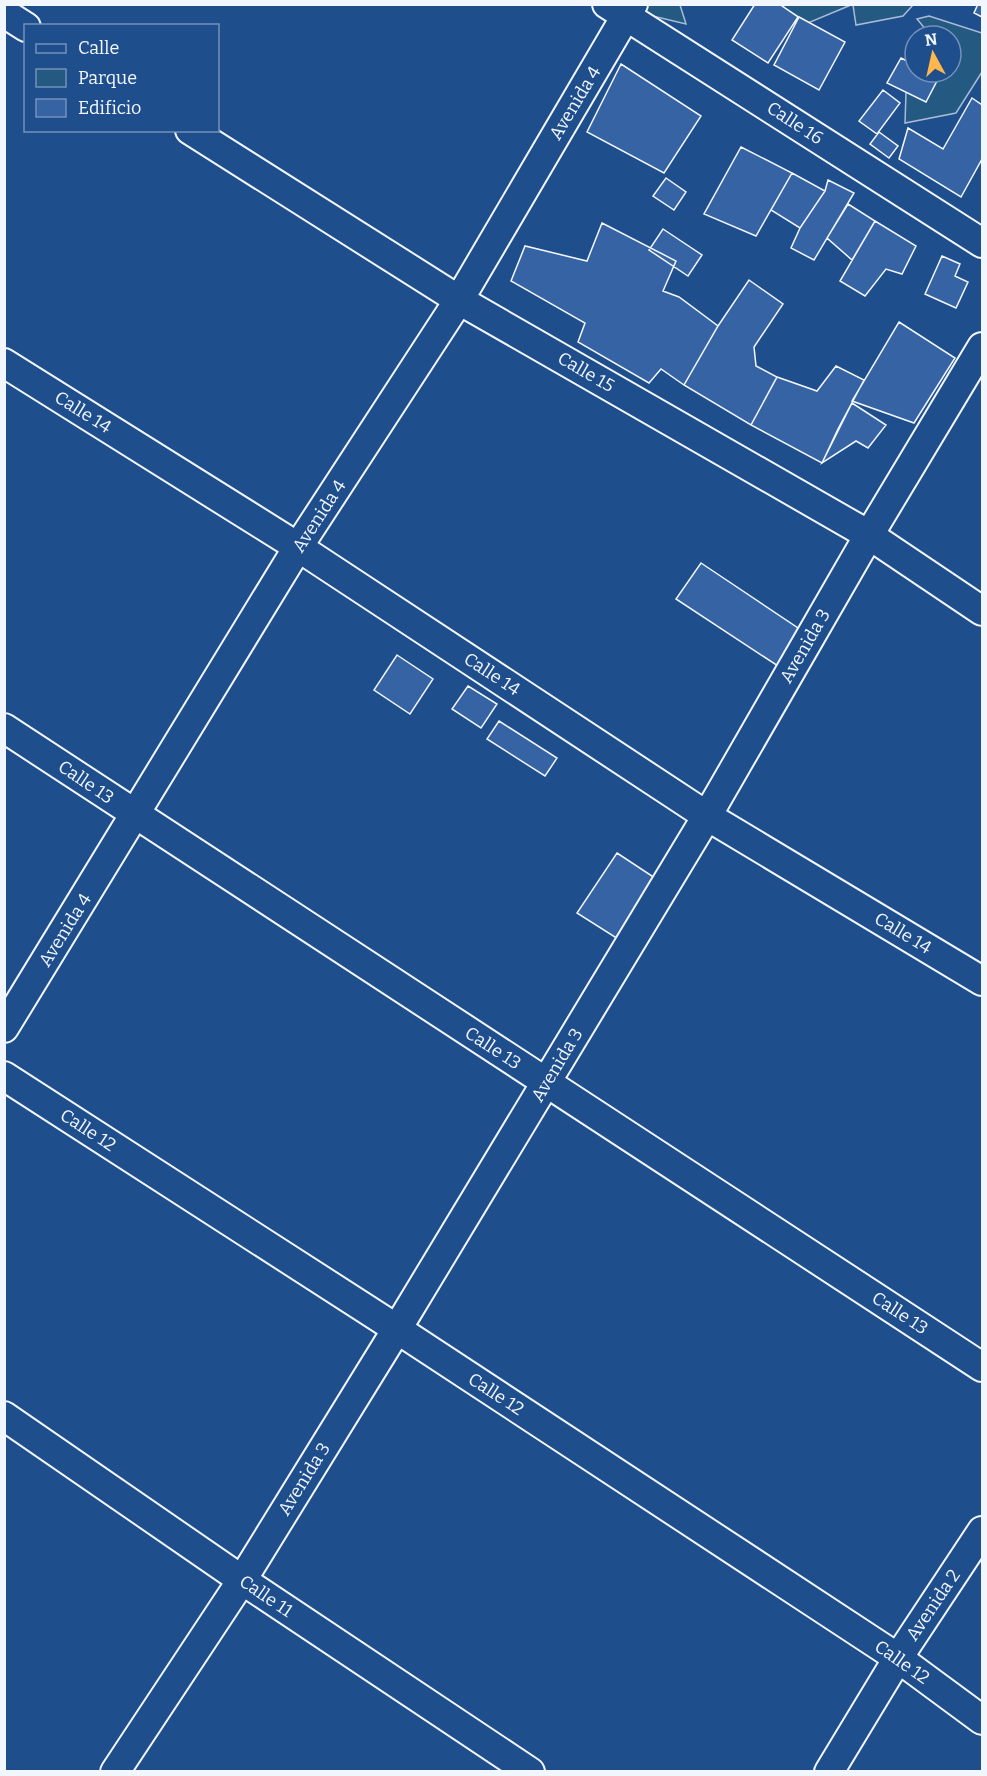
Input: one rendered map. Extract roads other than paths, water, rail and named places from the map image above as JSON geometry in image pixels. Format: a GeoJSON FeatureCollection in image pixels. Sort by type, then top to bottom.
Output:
{"type":"FeatureCollection","features":[{"type":"Feature","properties":{"kind":"street","name":"Calle 16"},"geometry":{"type":"LineString","coordinates":[[622,8],[982,243]]}},
{"type":"Feature","properties":{"kind":"street","name":"Avenida 4"},"geometry":{"type":"LineString","coordinates":[[4,1028],[298,547],[459,300],[622,8]]}},
{"type":"Feature","properties":{"kind":"street"},"geometry":{"type":"LineString","coordinates":[[4,13],[24,26]]}},
{"type":"Feature","properties":{"kind":"street","name":"Calle 15"},"geometry":{"type":"LineString","coordinates":[[193,132],[459,300],[869,535],[982,611]]}},
{"type":"Feature","properties":{"kind":"street","name":"Avenida 3"},"geometry":{"type":"LineString","coordinates":[[115,1772],[242,1580],[397,1329],[707,816],[869,535],[982,347]]}},
{"type":"Feature","properties":{"kind":"street","name":"Calle 14"},"geometry":{"type":"LineString","coordinates":[[4,363],[298,547],[707,816],[982,981]]}},
{"type":"Feature","properties":{"kind":"street","name":"Calle 13"},"geometry":{"type":"LineString","coordinates":[[4,728],[982,1367]]}},
{"type":"Feature","properties":{"kind":"street","name":"Calle 12"},"geometry":{"type":"LineString","coordinates":[[4,1076],[397,1329],[898,1658],[982,1720]]}},
{"type":"Feature","properties":{"kind":"street","name":"Calle 11"},"geometry":{"type":"LineString","coordinates":[[4,1416],[242,1580],[530,1772]]}},
{"type":"Feature","properties":{"kind":"street","name":"Avenida 2"},"geometry":{"type":"LineString","coordinates":[[829,1772],[898,1658],[982,1531]]}}]}
